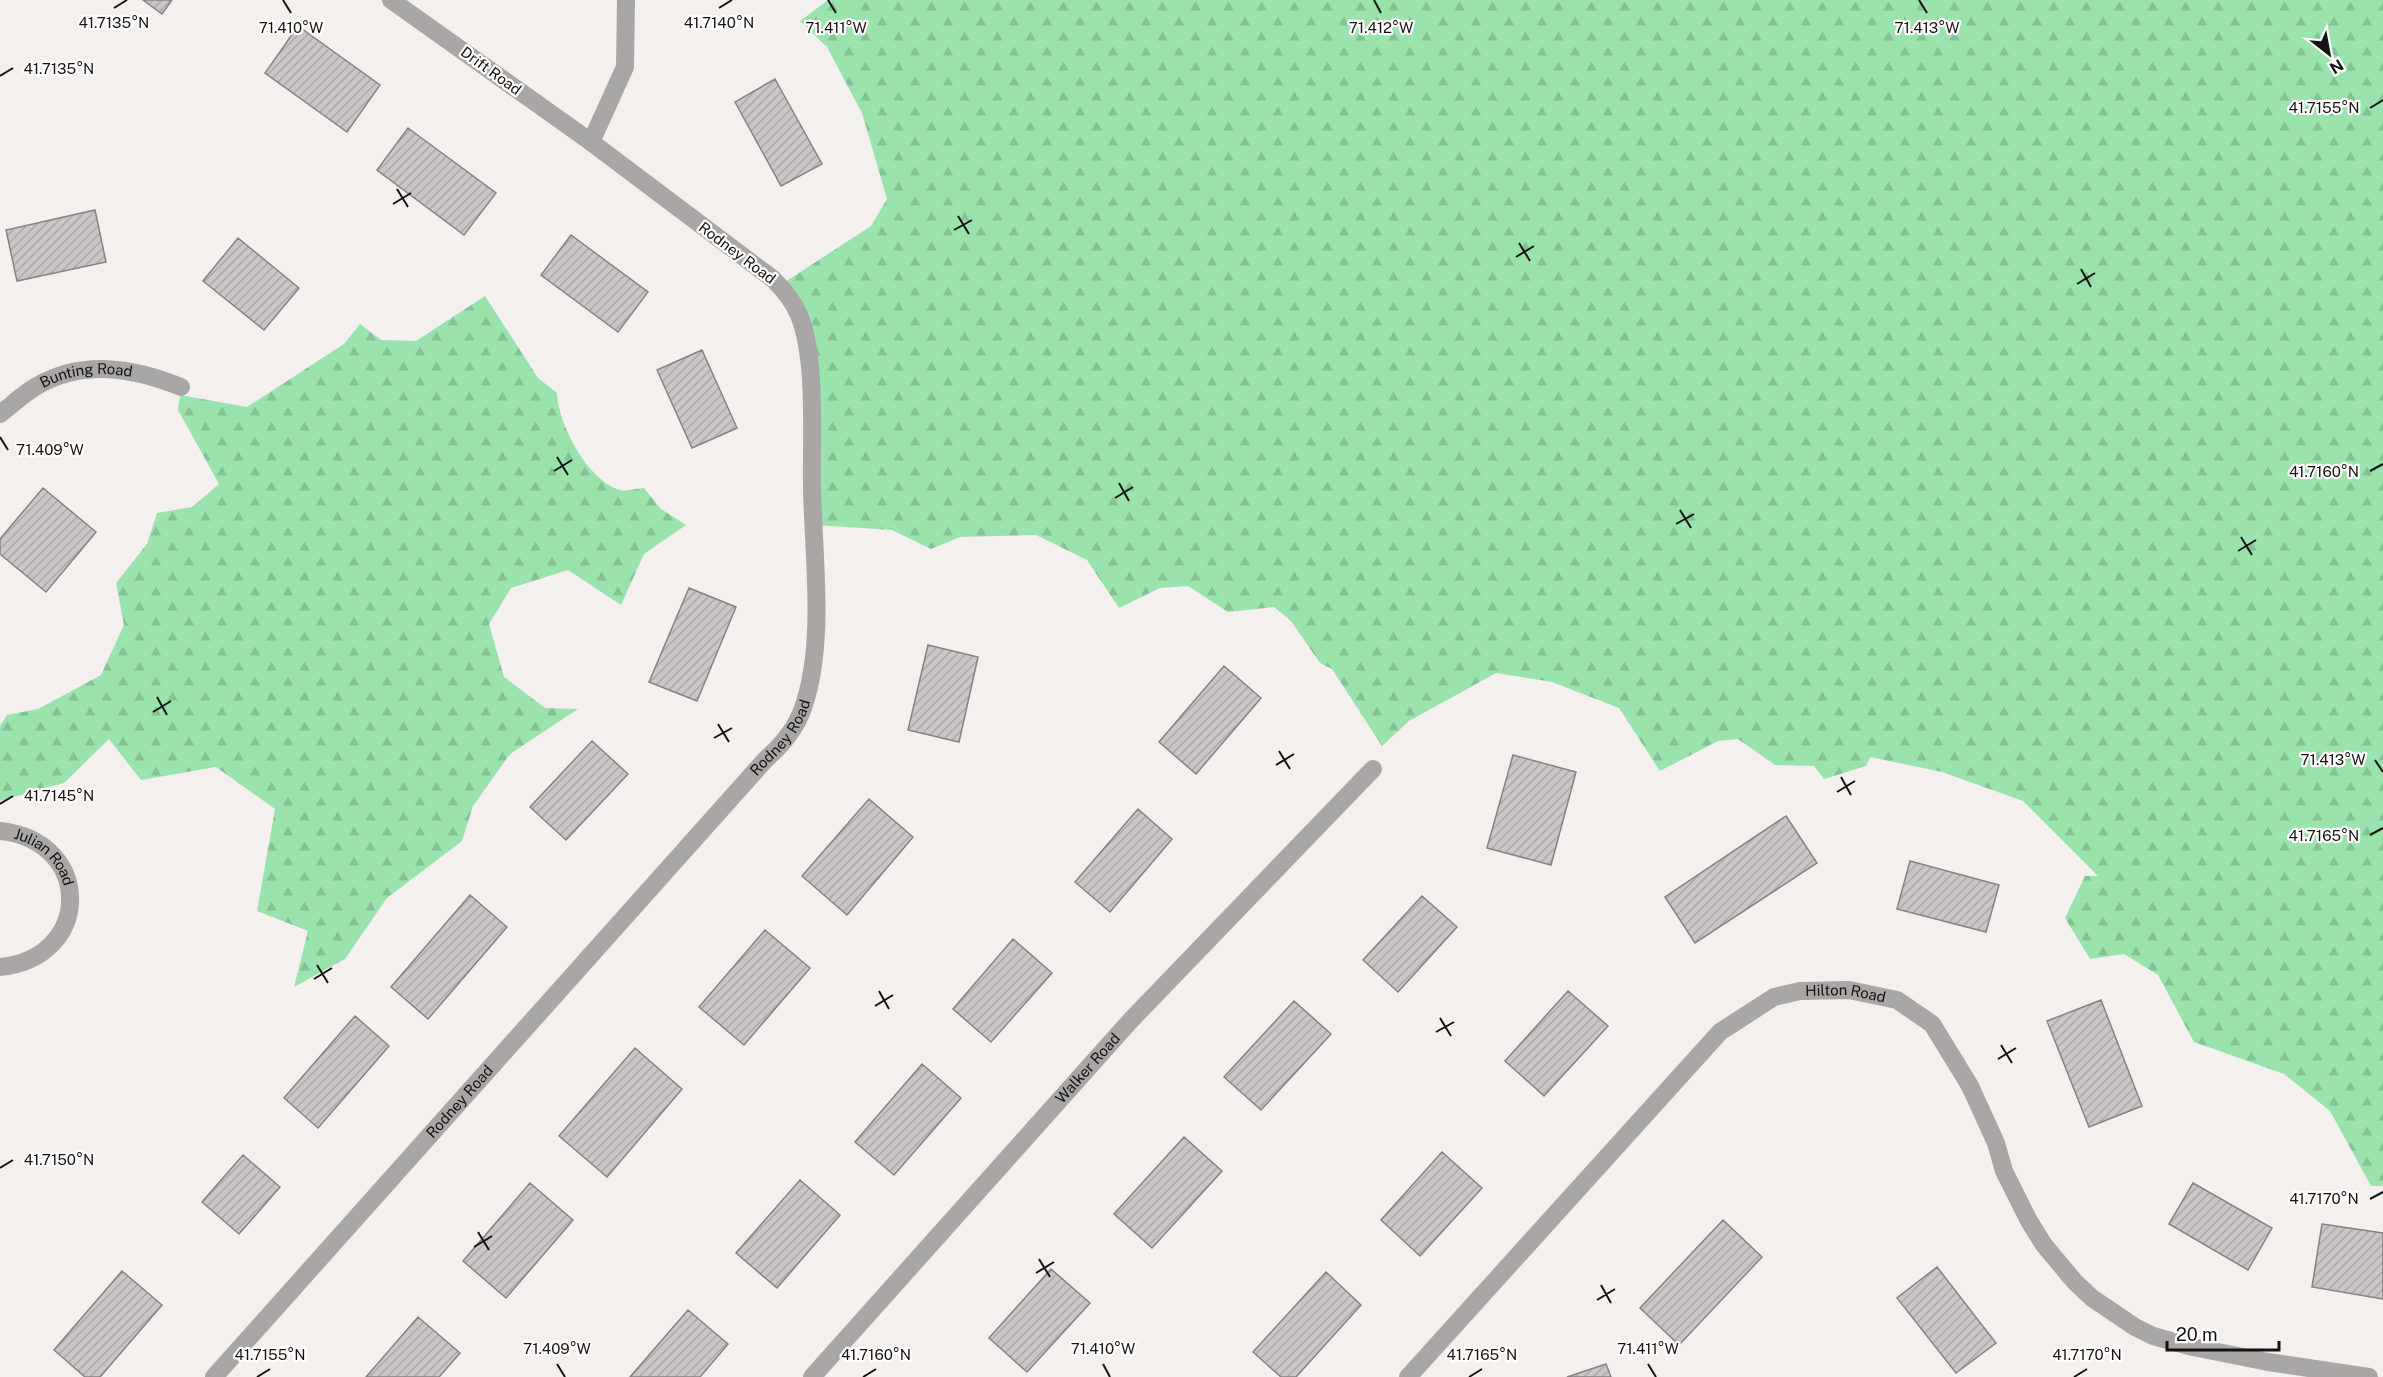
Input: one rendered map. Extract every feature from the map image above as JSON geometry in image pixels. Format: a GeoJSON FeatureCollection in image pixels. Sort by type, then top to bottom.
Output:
{"type":"FeatureCollection","features":[{"type":"Feature","properties":{"kind":"street","name":"Drift Road"},"geometry":{"type":"LineString","coordinates":[[392,0],[490,68],[564,125],[591,142]]}},
{"type":"Feature","properties":{"kind":"street"},"geometry":{"type":"LineString","coordinates":[[591,142],[625,67],[626,0]]}},
{"type":"Feature","properties":{"kind":"street","name":"Rodney Road"},"geometry":{"type":"LineString","coordinates":[[214,1377],[766,759],[780,747],[802,710],[814,659],[815,591],[812,407],[799,315],[784,291],[772,279],[591,142]]}},
{"type":"Feature","properties":{"kind":"street","name":"Bunting Road"},"geometry":{"type":"LineString","coordinates":[[0,414],[38,385],[86,368],[143,373],[181,387]]}},
{"type":"Feature","properties":{"kind":"street","name":"Walker Road"},"geometry":{"type":"LineString","coordinates":[[812,1377],[1131,1020],[1373,769]]}},
{"type":"Feature","properties":{"kind":"street","name":"Julian Road"},"geometry":{"type":"LineString","coordinates":[[0,831],[22,834],[42,844],[57,859],[67,878],[70,900],[67,922],[56,940],[40,956],[20,965],[0,967]]}},
{"type":"Feature","properties":{"kind":"street","name":"Hilton Road"},"geometry":{"type":"LineString","coordinates":[[1408,1377],[1720,1032],[1774,998],[1824,989],[1871,993],[1897,1000],[1932,1024],[1970,1086],[1996,1143],[2015,1197],[2044,1245],[2075,1282],[2114,1314],[2153,1336],[2193,1347],[2268,1362],[2369,1377]]}},
{"type":"Feature","properties":{"kind":"green space"},"geometry":{"type":"Polygon","coordinates":[[[828,0],[2383,0],[2383,1186],[2371,1186],[2330,1111],[2284,1074],[2194,1042],[2158,975],[2124,954],[2090,959],[2065,918],[2085,876],[2098,876],[2023,801],[1942,772],[1870,757],[1866,766],[1824,779],[1814,766],[1775,765],[1738,739],[1718,741],[1660,771],[1619,708],[1552,682],[1496,673],[1409,721],[1382,746],[1332,669],[1320,663],[1291,621],[1274,607],[1228,612],[1188,586],[1160,588],[1119,608],[1087,560],[1036,535],[960,537],[931,549],[892,530],[815,525],[807,338],[782,284],[871,226],[887,199],[862,113],[827,47],[800,21],[828,0]]]}},
{"type":"Feature","properties":{"kind":"green space"},"geometry":{"type":"Polygon","coordinates":[[[485,296],[538,378],[557,393],[569,435],[586,464],[608,485],[620,490],[644,488],[661,509],[686,525],[644,554],[621,605],[568,570],[511,588],[489,624],[504,677],[545,708],[578,709],[510,754],[473,806],[462,841],[387,898],[345,959],[294,987],[308,931],[257,911],[275,809],[216,767],[141,780],[109,739],[64,783],[0,801],[0,726],[7,715],[38,709],[101,675],[124,625],[116,583],[147,544],[157,513],[192,507],[219,484],[178,410],[180,395],[247,407],[344,344],[360,324],[381,340],[416,341],[485,296]]]}},
{"type":"Feature","properties":{"kind":"building"},"geometry":{"type":"Polygon","coordinates":[[[143,0],[172,0],[162,14],[143,0]]]}},
{"type":"Feature","properties":{"kind":"building"},"geometry":{"type":"Polygon","coordinates":[[[298,26],[380,85],[347,132],[265,73],[298,26]]]}},
{"type":"Feature","properties":{"kind":"building"},"geometry":{"type":"Polygon","coordinates":[[[775,79],[822,164],[781,186],[735,102],[775,79]]]}},
{"type":"Feature","properties":{"kind":"building"},"geometry":{"type":"Polygon","coordinates":[[[408,128],[496,193],[464,235],[377,170],[408,128]]]}},
{"type":"Feature","properties":{"kind":"building"},"geometry":{"type":"Polygon","coordinates":[[[95,210],[106,262],[17,281],[6,230],[95,210]]]}},
{"type":"Feature","properties":{"kind":"building"},"geometry":{"type":"Polygon","coordinates":[[[571,235],[648,292],[618,332],[541,275],[571,235]]]}},
{"type":"Feature","properties":{"kind":"building"},"geometry":{"type":"Polygon","coordinates":[[[238,238],[299,288],[264,330],[203,281],[238,238]]]}},
{"type":"Feature","properties":{"kind":"building"},"geometry":{"type":"Polygon","coordinates":[[[702,350],[737,428],[692,448],[657,370],[702,350]]]}},
{"type":"Feature","properties":{"kind":"building"},"geometry":{"type":"Polygon","coordinates":[[[43,488],[96,532],[46,592],[0,554],[0,539],[43,488]]]}},
{"type":"Feature","properties":{"kind":"building"},"geometry":{"type":"Polygon","coordinates":[[[689,588],[736,607],[697,701],[649,682],[689,588]]]}},
{"type":"Feature","properties":{"kind":"building"},"geometry":{"type":"Polygon","coordinates":[[[928,645],[978,657],[959,742],[908,730],[928,645]]]}},
{"type":"Feature","properties":{"kind":"building"},"geometry":{"type":"Polygon","coordinates":[[[1224,666],[1261,698],[1196,774],[1159,742],[1224,666]]]}},
{"type":"Feature","properties":{"kind":"building"},"geometry":{"type":"Polygon","coordinates":[[[592,741],[628,774],[566,840],[530,807],[592,741]]]}},
{"type":"Feature","properties":{"kind":"building"},"geometry":{"type":"Polygon","coordinates":[[[1513,755],[1576,772],[1551,865],[1487,848],[1513,755]]]}},
{"type":"Feature","properties":{"kind":"building"},"geometry":{"type":"Polygon","coordinates":[[[869,799],[913,837],[847,915],[802,876],[869,799]]]}},
{"type":"Feature","properties":{"kind":"building"},"geometry":{"type":"Polygon","coordinates":[[[1138,809],[1172,839],[1110,912],[1075,882],[1138,809]]]}},
{"type":"Feature","properties":{"kind":"building"},"geometry":{"type":"Polygon","coordinates":[[[1786,816],[1817,863],[1695,943],[1665,897],[1786,816]]]}},
{"type":"Feature","properties":{"kind":"building"},"geometry":{"type":"Polygon","coordinates":[[[1910,861],[1999,885],[1986,932],[1897,909],[1910,861]]]}},
{"type":"Feature","properties":{"kind":"building"},"geometry":{"type":"Polygon","coordinates":[[[470,895],[507,927],[428,1019],[391,987],[470,895]]]}},
{"type":"Feature","properties":{"kind":"building"},"geometry":{"type":"Polygon","coordinates":[[[1422,896],[1457,927],[1398,992],[1363,960],[1422,896]]]}},
{"type":"Feature","properties":{"kind":"building"},"geometry":{"type":"Polygon","coordinates":[[[765,930],[810,968],[744,1045],[699,1007],[765,930]]]}},
{"type":"Feature","properties":{"kind":"building"},"geometry":{"type":"Polygon","coordinates":[[[1013,939],[1052,973],[991,1042],[953,1009],[1013,939]]]}},
{"type":"Feature","properties":{"kind":"building"},"geometry":{"type":"Polygon","coordinates":[[[1568,991],[1608,1026],[1544,1096],[1505,1061],[1568,991]]]}},
{"type":"Feature","properties":{"kind":"building"},"geometry":{"type":"Polygon","coordinates":[[[2101,1000],[2142,1106],[2089,1127],[2047,1021],[2101,1000]]]}},
{"type":"Feature","properties":{"kind":"building"},"geometry":{"type":"Polygon","coordinates":[[[1294,1001],[1331,1034],[1261,1110],[1224,1077],[1294,1001]]]}},
{"type":"Feature","properties":{"kind":"building"},"geometry":{"type":"Polygon","coordinates":[[[355,1016],[389,1046],[318,1128],[284,1098],[355,1016]]]}},
{"type":"Feature","properties":{"kind":"building"},"geometry":{"type":"Polygon","coordinates":[[[635,1048],[682,1089],[607,1177],[559,1136],[635,1048]]]}},
{"type":"Feature","properties":{"kind":"building"},"geometry":{"type":"Polygon","coordinates":[[[922,1064],[961,1098],[894,1175],[855,1142],[922,1064]]]}},
{"type":"Feature","properties":{"kind":"building"},"geometry":{"type":"Polygon","coordinates":[[[1184,1137],[1222,1171],[1152,1248],[1114,1214],[1184,1137]]]}},
{"type":"Feature","properties":{"kind":"building"},"geometry":{"type":"Polygon","coordinates":[[[1442,1152],[1482,1188],[1420,1256],[1381,1220],[1442,1152]]]}},
{"type":"Feature","properties":{"kind":"building"},"geometry":{"type":"Polygon","coordinates":[[[243,1155],[280,1187],[239,1234],[202,1202],[243,1155]]]}},
{"type":"Feature","properties":{"kind":"building"},"geometry":{"type":"Polygon","coordinates":[[[800,1180],[840,1215],[777,1288],[736,1253],[800,1180]]]}},
{"type":"Feature","properties":{"kind":"building"},"geometry":{"type":"Polygon","coordinates":[[[530,1183],[573,1220],[506,1298],[463,1261],[530,1183]]]}},
{"type":"Feature","properties":{"kind":"building"},"geometry":{"type":"Polygon","coordinates":[[[2193,1183],[2272,1228],[2248,1270],[2169,1224],[2193,1183]]]}},
{"type":"Feature","properties":{"kind":"building"},"geometry":{"type":"Polygon","coordinates":[[[1723,1220],[1762,1257],[1679,1345],[1640,1308],[1723,1220]]]}},
{"type":"Feature","properties":{"kind":"building"},"geometry":{"type":"Polygon","coordinates":[[[2322,1224],[2383,1233],[2383,1299],[2312,1287],[2322,1224]]]}},
{"type":"Feature","properties":{"kind":"building"},"geometry":{"type":"Polygon","coordinates":[[[1937,1267],[1996,1343],[1956,1373],[1897,1298],[1937,1267]]]}},
{"type":"Feature","properties":{"kind":"building"},"geometry":{"type":"Polygon","coordinates":[[[1051,1269],[1090,1303],[1027,1372],[989,1338],[1051,1269]]]}},
{"type":"Feature","properties":{"kind":"building"},"geometry":{"type":"Polygon","coordinates":[[[122,1271],[162,1305],[100,1377],[85,1377],[54,1350],[122,1271]]]}},
{"type":"Feature","properties":{"kind":"building"},"geometry":{"type":"Polygon","coordinates":[[[1326,1272],[1361,1305],[1296,1377],[1281,1377],[1253,1352],[1326,1272]]]}},
{"type":"Feature","properties":{"kind":"building"},"geometry":{"type":"Polygon","coordinates":[[[688,1310],[728,1344],[700,1377],[630,1377],[688,1310]]]}},
{"type":"Feature","properties":{"kind":"building"},"geometry":{"type":"Polygon","coordinates":[[[418,1317],[460,1353],[439,1377],[366,1377],[418,1317]]]}},
{"type":"Feature","properties":{"kind":"building"},"geometry":{"type":"Polygon","coordinates":[[[1606,1364],[1611,1377],[1567,1377],[1606,1364]]]}}]}
